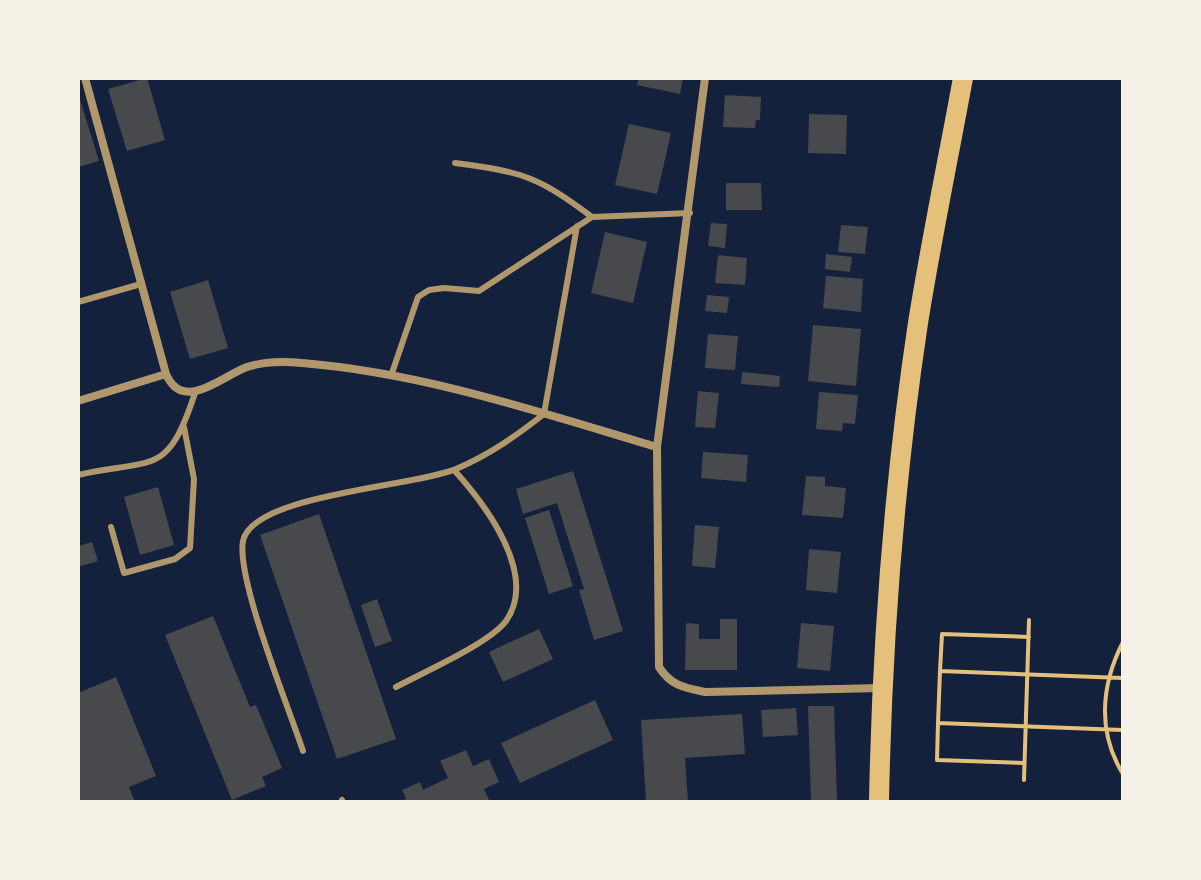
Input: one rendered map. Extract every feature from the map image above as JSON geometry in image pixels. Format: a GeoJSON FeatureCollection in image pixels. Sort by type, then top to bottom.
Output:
{"type":"FeatureCollection","features":[{"type":"Feature","properties":{"kind":"main road"},"geometry":{"type":"LineString","coordinates":[[879,802],[881,688],[895,502],[918,323],[963,78]]}},
{"type":"Feature","properties":{"kind":"street"},"geometry":{"type":"LineString","coordinates":[[85,78],[172,388],[182,394],[195,393],[248,367],[273,361],[392,373],[657,447]]}},
{"type":"Feature","properties":{"kind":"street"},"geometry":{"type":"LineString","coordinates":[[705,78],[690,213],[657,447],[659,667],[667,679],[680,687],[705,692],[881,688]]}},
{"type":"Feature","properties":{"kind":"street"},"geometry":{"type":"LineString","coordinates":[[78,401],[166,374]]}},
{"type":"Feature","properties":{"kind":"lane"},"geometry":{"type":"LineString","coordinates":[[455,163],[516,171],[550,186],[592,217]]}},
{"type":"Feature","properties":{"kind":"lane"},"geometry":{"type":"LineString","coordinates":[[392,373],[418,297],[429,290],[479,291],[496,283],[592,217],[690,213]]}},
{"type":"Feature","properties":{"kind":"lane"},"geometry":{"type":"LineString","coordinates":[[303,751],[244,575],[243,541],[249,528],[263,515],[285,505],[408,483],[454,470],[506,444],[544,414],[577,226]]}},
{"type":"Feature","properties":{"kind":"lane"},"geometry":{"type":"LineString","coordinates":[[78,302],[141,284]]}},
{"type":"Feature","properties":{"kind":"lane"},"geometry":{"type":"LineString","coordinates":[[78,475],[143,466],[163,459],[184,427],[195,393]]}},
{"type":"Feature","properties":{"kind":"lane"},"geometry":{"type":"LineString","coordinates":[[111,527],[124,573],[175,559],[190,548],[194,479],[184,427]]}},
{"type":"Feature","properties":{"kind":"lane"},"geometry":{"type":"LineString","coordinates":[[396,687],[487,637],[505,622],[515,600],[513,568],[488,508],[454,470]]}},
{"type":"Feature","properties":{"kind":"path"},"geometry":{"type":"LineString","coordinates":[[1024,780],[1029,620]]}},
{"type":"Feature","properties":{"kind":"path"},"geometry":{"type":"LineString","coordinates":[[1024,763],[937,760],[940,671],[942,634],[1029,637]]}},
{"type":"Feature","properties":{"kind":"path"},"geometry":{"type":"LineString","coordinates":[[1123,642],[1108,677],[1106,729],[1123,774]]}},
{"type":"Feature","properties":{"kind":"path"},"geometry":{"type":"LineString","coordinates":[[940,671],[1123,678]]}},
{"type":"Feature","properties":{"kind":"path"},"geometry":{"type":"LineString","coordinates":[[938,723],[1123,730]]}},
{"type":"Feature","properties":{"kind":"building"},"geometry":{"type":"Polygon","coordinates":[[[147,78],[165,140],[127,151],[108,89],[147,78]]]}},
{"type":"Feature","properties":{"kind":"building"},"geometry":{"type":"Polygon","coordinates":[[[639,78],[683,78],[680,94],[637,85],[639,78]]]}},
{"type":"Feature","properties":{"kind":"building"},"geometry":{"type":"Polygon","coordinates":[[[78,93],[99,161],[78,167],[78,93]]]}},
{"type":"Feature","properties":{"kind":"building"},"geometry":{"type":"Polygon","coordinates":[[[725,95],[761,97],[760,120],[756,120],[755,128],[723,127],[725,95]]]}},
{"type":"Feature","properties":{"kind":"building"},"geometry":{"type":"Polygon","coordinates":[[[809,114],[847,115],[846,154],[808,153],[809,114]]]}},
{"type":"Feature","properties":{"kind":"building"},"geometry":{"type":"Polygon","coordinates":[[[629,124],[671,133],[657,194],[615,185],[629,124]]]}},
{"type":"Feature","properties":{"kind":"building"},"geometry":{"type":"Polygon","coordinates":[[[726,183],[761,183],[762,210],[726,210],[726,183]]]}},
{"type":"Feature","properties":{"kind":"building"},"geometry":{"type":"Polygon","coordinates":[[[711,223],[727,224],[725,248],[708,246],[711,223]]]}},
{"type":"Feature","properties":{"kind":"building"},"geometry":{"type":"Polygon","coordinates":[[[841,225],[868,227],[865,254],[838,252],[841,225]]]}},
{"type":"Feature","properties":{"kind":"building"},"geometry":{"type":"Polygon","coordinates":[[[605,232],[647,242],[633,303],[591,293],[605,232]]]}},
{"type":"Feature","properties":{"kind":"building"},"geometry":{"type":"Polygon","coordinates":[[[826,254],[852,257],[850,272],[825,269],[826,254]]]}},
{"type":"Feature","properties":{"kind":"building"},"geometry":{"type":"Polygon","coordinates":[[[718,255],[747,258],[745,285],[715,283],[718,255]]]}},
{"type":"Feature","properties":{"kind":"building"},"geometry":{"type":"Polygon","coordinates":[[[826,276],[863,279],[861,312],[823,308],[826,276]]]}},
{"type":"Feature","properties":{"kind":"building"},"geometry":{"type":"Polygon","coordinates":[[[208,280],[228,348],[190,359],[170,292],[208,280]]]}},
{"type":"Feature","properties":{"kind":"building"},"geometry":{"type":"Polygon","coordinates":[[[707,295],[729,297],[727,313],[705,311],[707,295]]]}},
{"type":"Feature","properties":{"kind":"building"},"geometry":{"type":"Polygon","coordinates":[[[813,325],[861,329],[856,386],[808,381],[813,325]]]}},
{"type":"Feature","properties":{"kind":"building"},"geometry":{"type":"Polygon","coordinates":[[[708,334],[738,336],[735,370],[705,368],[708,334]]]}},
{"type":"Feature","properties":{"kind":"building"},"geometry":{"type":"Polygon","coordinates":[[[742,372],[780,376],[779,387],[741,384],[742,372]]]}},
{"type":"Feature","properties":{"kind":"building"},"geometry":{"type":"Polygon","coordinates":[[[698,391],[719,393],[715,428],[695,427],[698,391]]]}},
{"type":"Feature","properties":{"kind":"building"},"geometry":{"type":"Polygon","coordinates":[[[819,392],[858,395],[855,424],[843,423],[842,431],[816,429],[819,392]]]}},
{"type":"Feature","properties":{"kind":"building"},"geometry":{"type":"Polygon","coordinates":[[[703,452],[748,455],[746,482],[701,478],[703,452]]]}},
{"type":"Feature","properties":{"kind":"building"},"geometry":{"type":"Polygon","coordinates":[[[573,471],[623,631],[594,640],[579,590],[584,589],[557,503],[523,514],[516,489],[573,471]]]}},
{"type":"Feature","properties":{"kind":"building"},"geometry":{"type":"Polygon","coordinates":[[[806,476],[825,477],[825,486],[846,488],[843,518],[802,515],[806,476]]]}},
{"type":"Feature","properties":{"kind":"building"},"geometry":{"type":"Polygon","coordinates":[[[158,487],[174,545],[140,555],[124,497],[158,487]]]}},
{"type":"Feature","properties":{"kind":"building"},"geometry":{"type":"Polygon","coordinates":[[[549,510],[573,586],[549,594],[525,518],[549,510]]]}},
{"type":"Feature","properties":{"kind":"building"},"geometry":{"type":"Polygon","coordinates":[[[319,514],[396,739],[337,759],[260,535],[319,514]]]}},
{"type":"Feature","properties":{"kind":"building"},"geometry":{"type":"Polygon","coordinates":[[[695,525],[719,527],[715,568],[692,566],[695,525]]]}},
{"type":"Feature","properties":{"kind":"building"},"geometry":{"type":"Polygon","coordinates":[[[92,542],[98,561],[78,567],[78,546],[92,542]]]}},
{"type":"Feature","properties":{"kind":"building"},"geometry":{"type":"Polygon","coordinates":[[[809,549],[841,552],[837,593],[806,590],[809,549]]]}},
{"type":"Feature","properties":{"kind":"building"},"geometry":{"type":"Polygon","coordinates":[[[377,599],[392,641],[375,647],[361,605],[377,599]]]}},
{"type":"Feature","properties":{"kind":"building"},"geometry":{"type":"Polygon","coordinates":[[[213,616],[250,707],[256,705],[282,768],[262,777],[266,786],[232,800],[165,635],[213,616]]]}},
{"type":"Feature","properties":{"kind":"building"},"geometry":{"type":"Polygon","coordinates":[[[720,619],[737,619],[737,670],[685,670],[686,623],[699,624],[699,639],[720,639],[720,619]]]}},
{"type":"Feature","properties":{"kind":"building"},"geometry":{"type":"Polygon","coordinates":[[[801,623],[834,626],[830,671],[797,668],[801,623]]]}},
{"type":"Feature","properties":{"kind":"building"},"geometry":{"type":"Polygon","coordinates":[[[539,629],[553,659],[503,682],[489,652],[539,629]]]}},
{"type":"Feature","properties":{"kind":"building"},"geometry":{"type":"Polygon","coordinates":[[[116,677],[156,776],[129,787],[135,802],[78,802],[78,693],[116,677]]]}},
{"type":"Feature","properties":{"kind":"building"},"geometry":{"type":"Polygon","coordinates":[[[595,700],[613,740],[520,783],[501,743],[595,700]]]}},
{"type":"Feature","properties":{"kind":"building"},"geometry":{"type":"Polygon","coordinates":[[[808,706],[834,706],[837,802],[811,802],[808,706]]]}},
{"type":"Feature","properties":{"kind":"building"},"geometry":{"type":"Polygon","coordinates":[[[796,708],[798,735],[763,737],[761,710],[796,708]]]}},
{"type":"Feature","properties":{"kind":"building"},"geometry":{"type":"Polygon","coordinates":[[[742,714],[745,754],[685,758],[688,802],[646,802],[641,720],[742,714]]]}},
{"type":"Feature","properties":{"kind":"building"},"geometry":{"type":"Polygon","coordinates":[[[466,750],[473,766],[489,759],[499,782],[484,789],[490,802],[403,802],[406,798],[402,790],[420,782],[423,790],[448,778],[440,761],[466,750]]]}}]}
